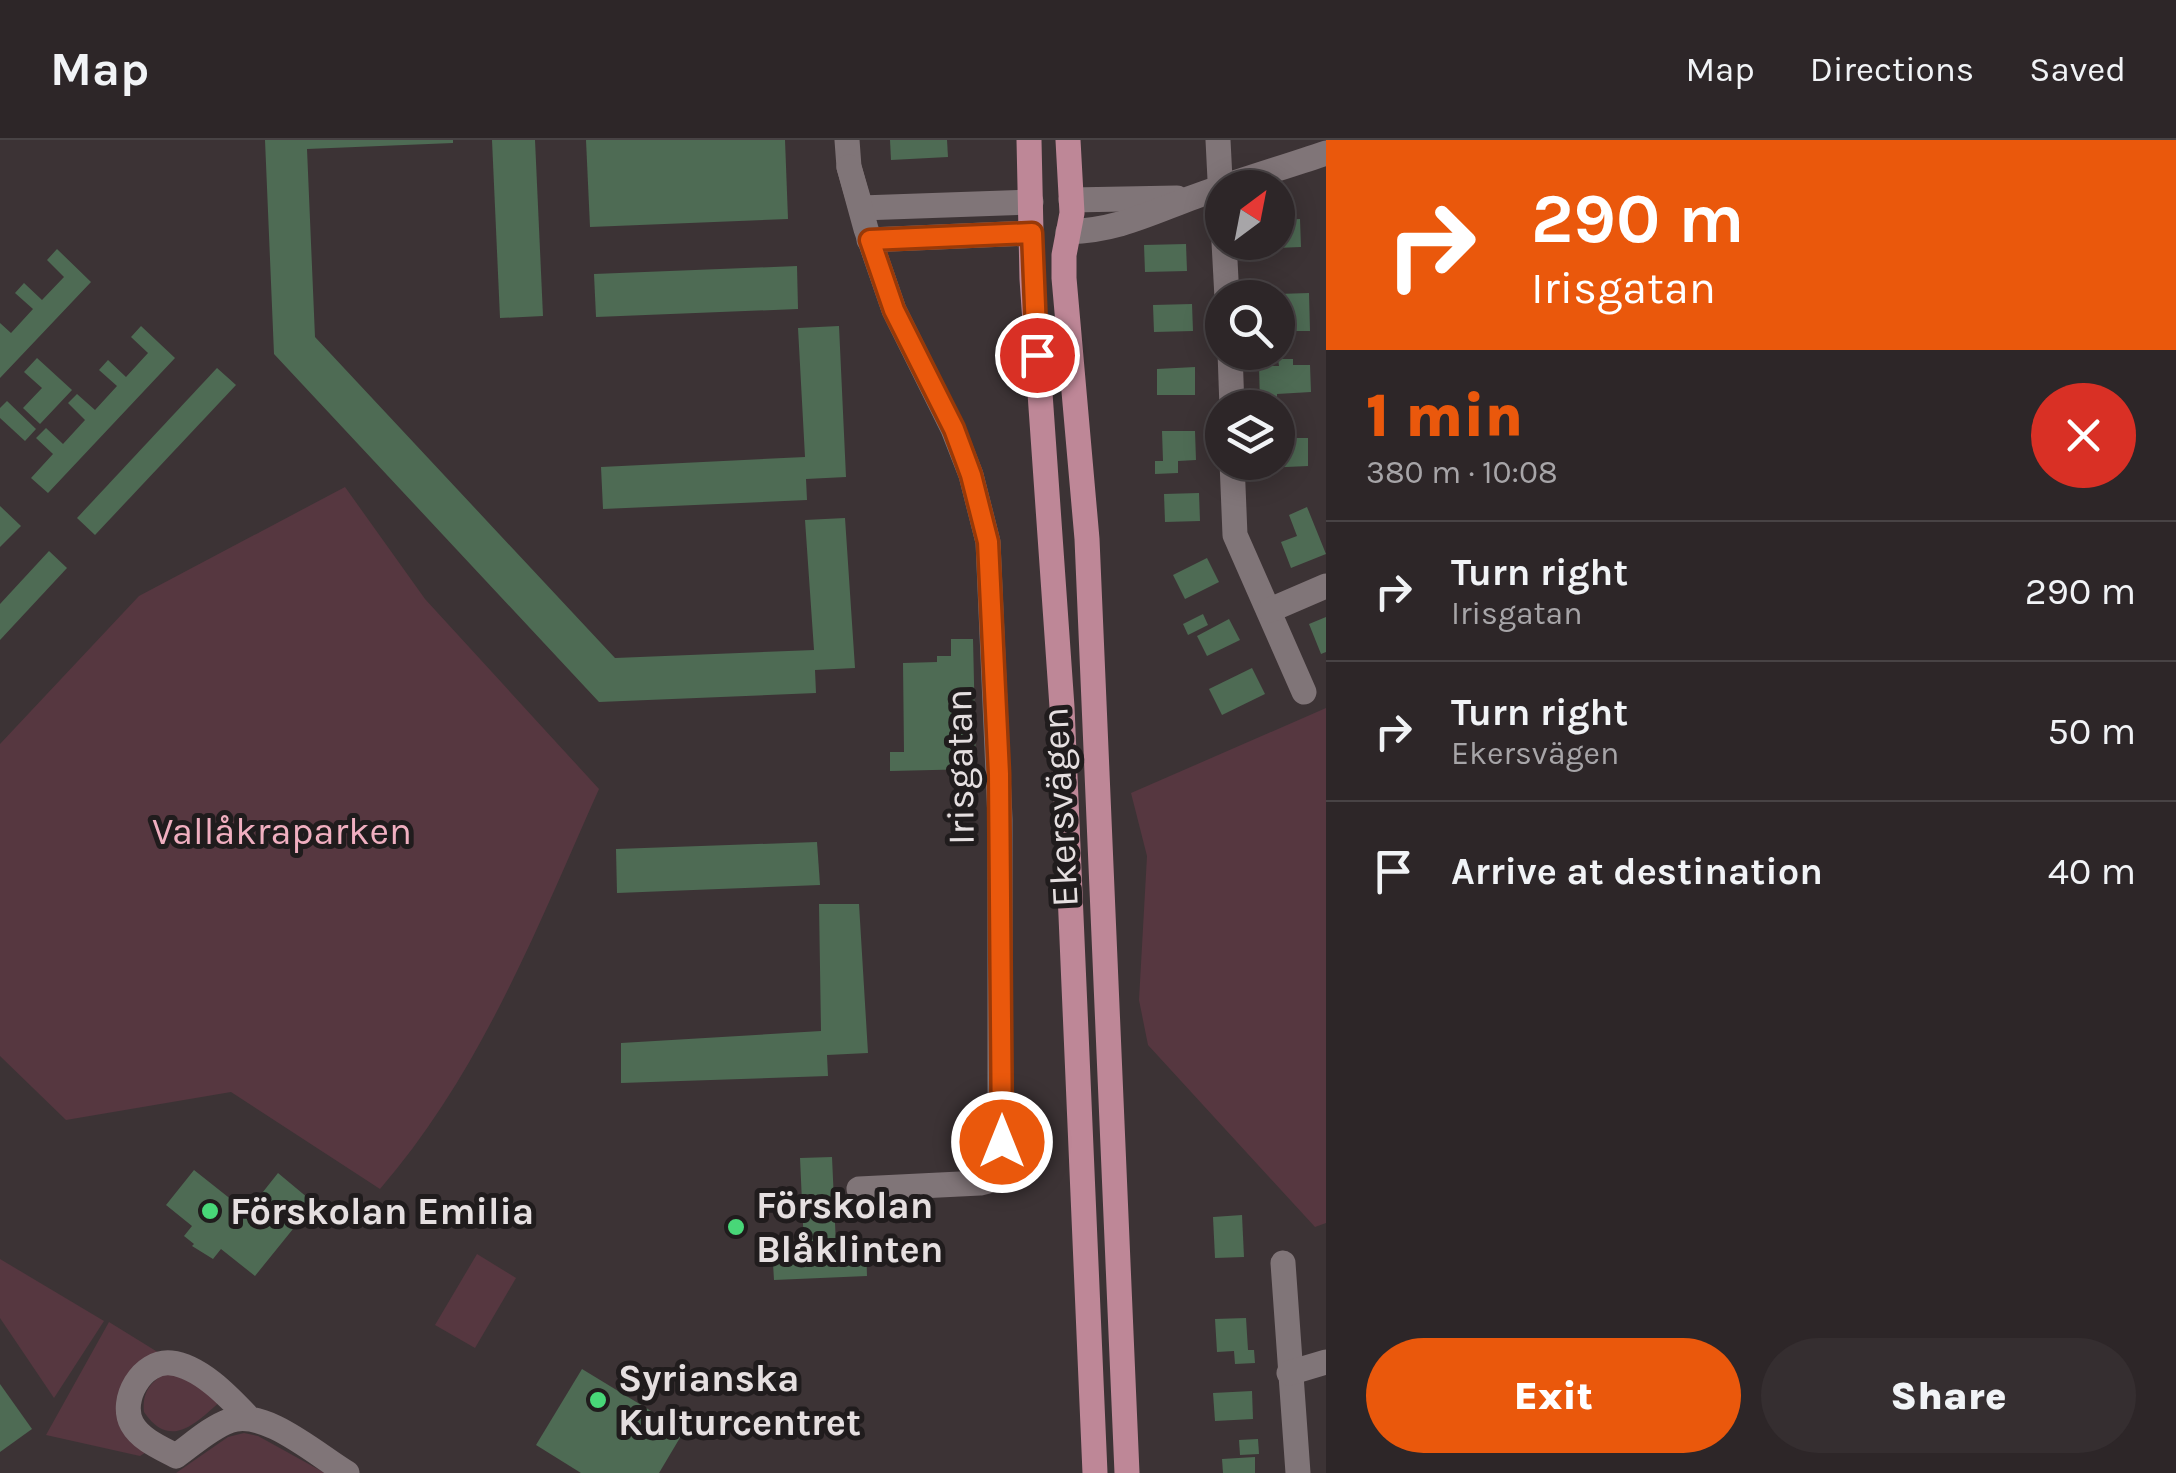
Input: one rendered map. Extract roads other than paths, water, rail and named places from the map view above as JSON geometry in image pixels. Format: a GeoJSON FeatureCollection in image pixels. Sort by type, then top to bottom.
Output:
{"type":"FeatureCollection","features":[{"type":"Feature","properties":{"kind":"main road","name":"Ekersvägen"},"geometry":{"type":"LineString","coordinates":[[1029,140],[1062,726],[1095,1473]]}},
{"type":"Feature","properties":{"kind":"main road","name":"Ekersvägen"},"geometry":{"type":"LineString","coordinates":[[1068,140],[1071,200],[1064,278],[1086,539],[1127,1473]]}},
{"type":"Feature","properties":{"kind":"main road"},"geometry":{"type":"LineString","coordinates":[[1031,202],[1071,200]]}},
{"type":"Feature","properties":{"kind":"main road"},"geometry":{"type":"LineString","coordinates":[[1032,233],[1068,232]]}},
{"type":"Feature","properties":{"kind":"street"},"geometry":{"type":"LineString","coordinates":[[847,140],[849,167],[866,226]]}},
{"type":"Feature","properties":{"kind":"street"},"geometry":{"type":"LineString","coordinates":[[1218,140],[1220,170]]}},
{"type":"Feature","properties":{"kind":"street"},"geometry":{"type":"LineString","coordinates":[[1274,170],[1326,152]]}},
{"type":"Feature","properties":{"kind":"street"},"geometry":{"type":"LineString","coordinates":[[1068,232],[1134,222],[1205,194]]}},
{"type":"Feature","properties":{"kind":"street"},"geometry":{"type":"LineString","coordinates":[[1071,200],[1192,198]]}},
{"type":"Feature","properties":{"kind":"street"},"geometry":{"type":"LineString","coordinates":[[866,226],[1031,202]]}},
{"type":"Feature","properties":{"kind":"street"},"geometry":{"type":"LineString","coordinates":[[866,226],[1032,233]]}},
{"type":"Feature","properties":{"kind":"street","name":"Irisgatan"},"geometry":{"type":"LineString","coordinates":[[859,1189],[980,1184],[996,1174],[1002,1154],[999,774],[988,542],[971,475],[954,429],[894,310],[866,226]]}},
{"type":"Feature","properties":{"kind":"street"},"geometry":{"type":"LineString","coordinates":[[1233,480],[1236,534],[1304,692]]}},
{"type":"Feature","properties":{"kind":"street"},"geometry":{"type":"LineString","coordinates":[[1270,610],[1326,586]]}},
{"type":"Feature","properties":{"kind":"street"},"geometry":{"type":"LineString","coordinates":[[1282,1263],[1298,1473]]}},
{"type":"Feature","properties":{"kind":"street"},"geometry":{"type":"LineString","coordinates":[[248,1416],[215,1428],[176,1456],[138,1433],[130,1421],[128,1399],[149,1369],[165,1362],[177,1364],[228,1396],[248,1416],[347,1473]]}},
{"type":"Feature","properties":{"kind":"street"},"geometry":{"type":"LineString","coordinates":[[1288,1373],[1326,1362]]}},
{"type":"Feature","properties":{"kind":"place","name":"Förskolan Emilia"},"geometry":{"type":"Point","coordinates":[210,1211]}},
{"type":"Feature","properties":{"kind":"place","name":"Förskolan Blåklinten"},"geometry":{"type":"Point","coordinates":[736,1227]}},
{"type":"Feature","properties":{"kind":"place","name":"Syrianska Kulturcentret"},"geometry":{"type":"Point","coordinates":[598,1400]}},
{"type":"Feature","properties":{"kind":"park label","name":"Vallåkraparken"},"geometry":{"type":"Point","coordinates":[282,831]}}]}
